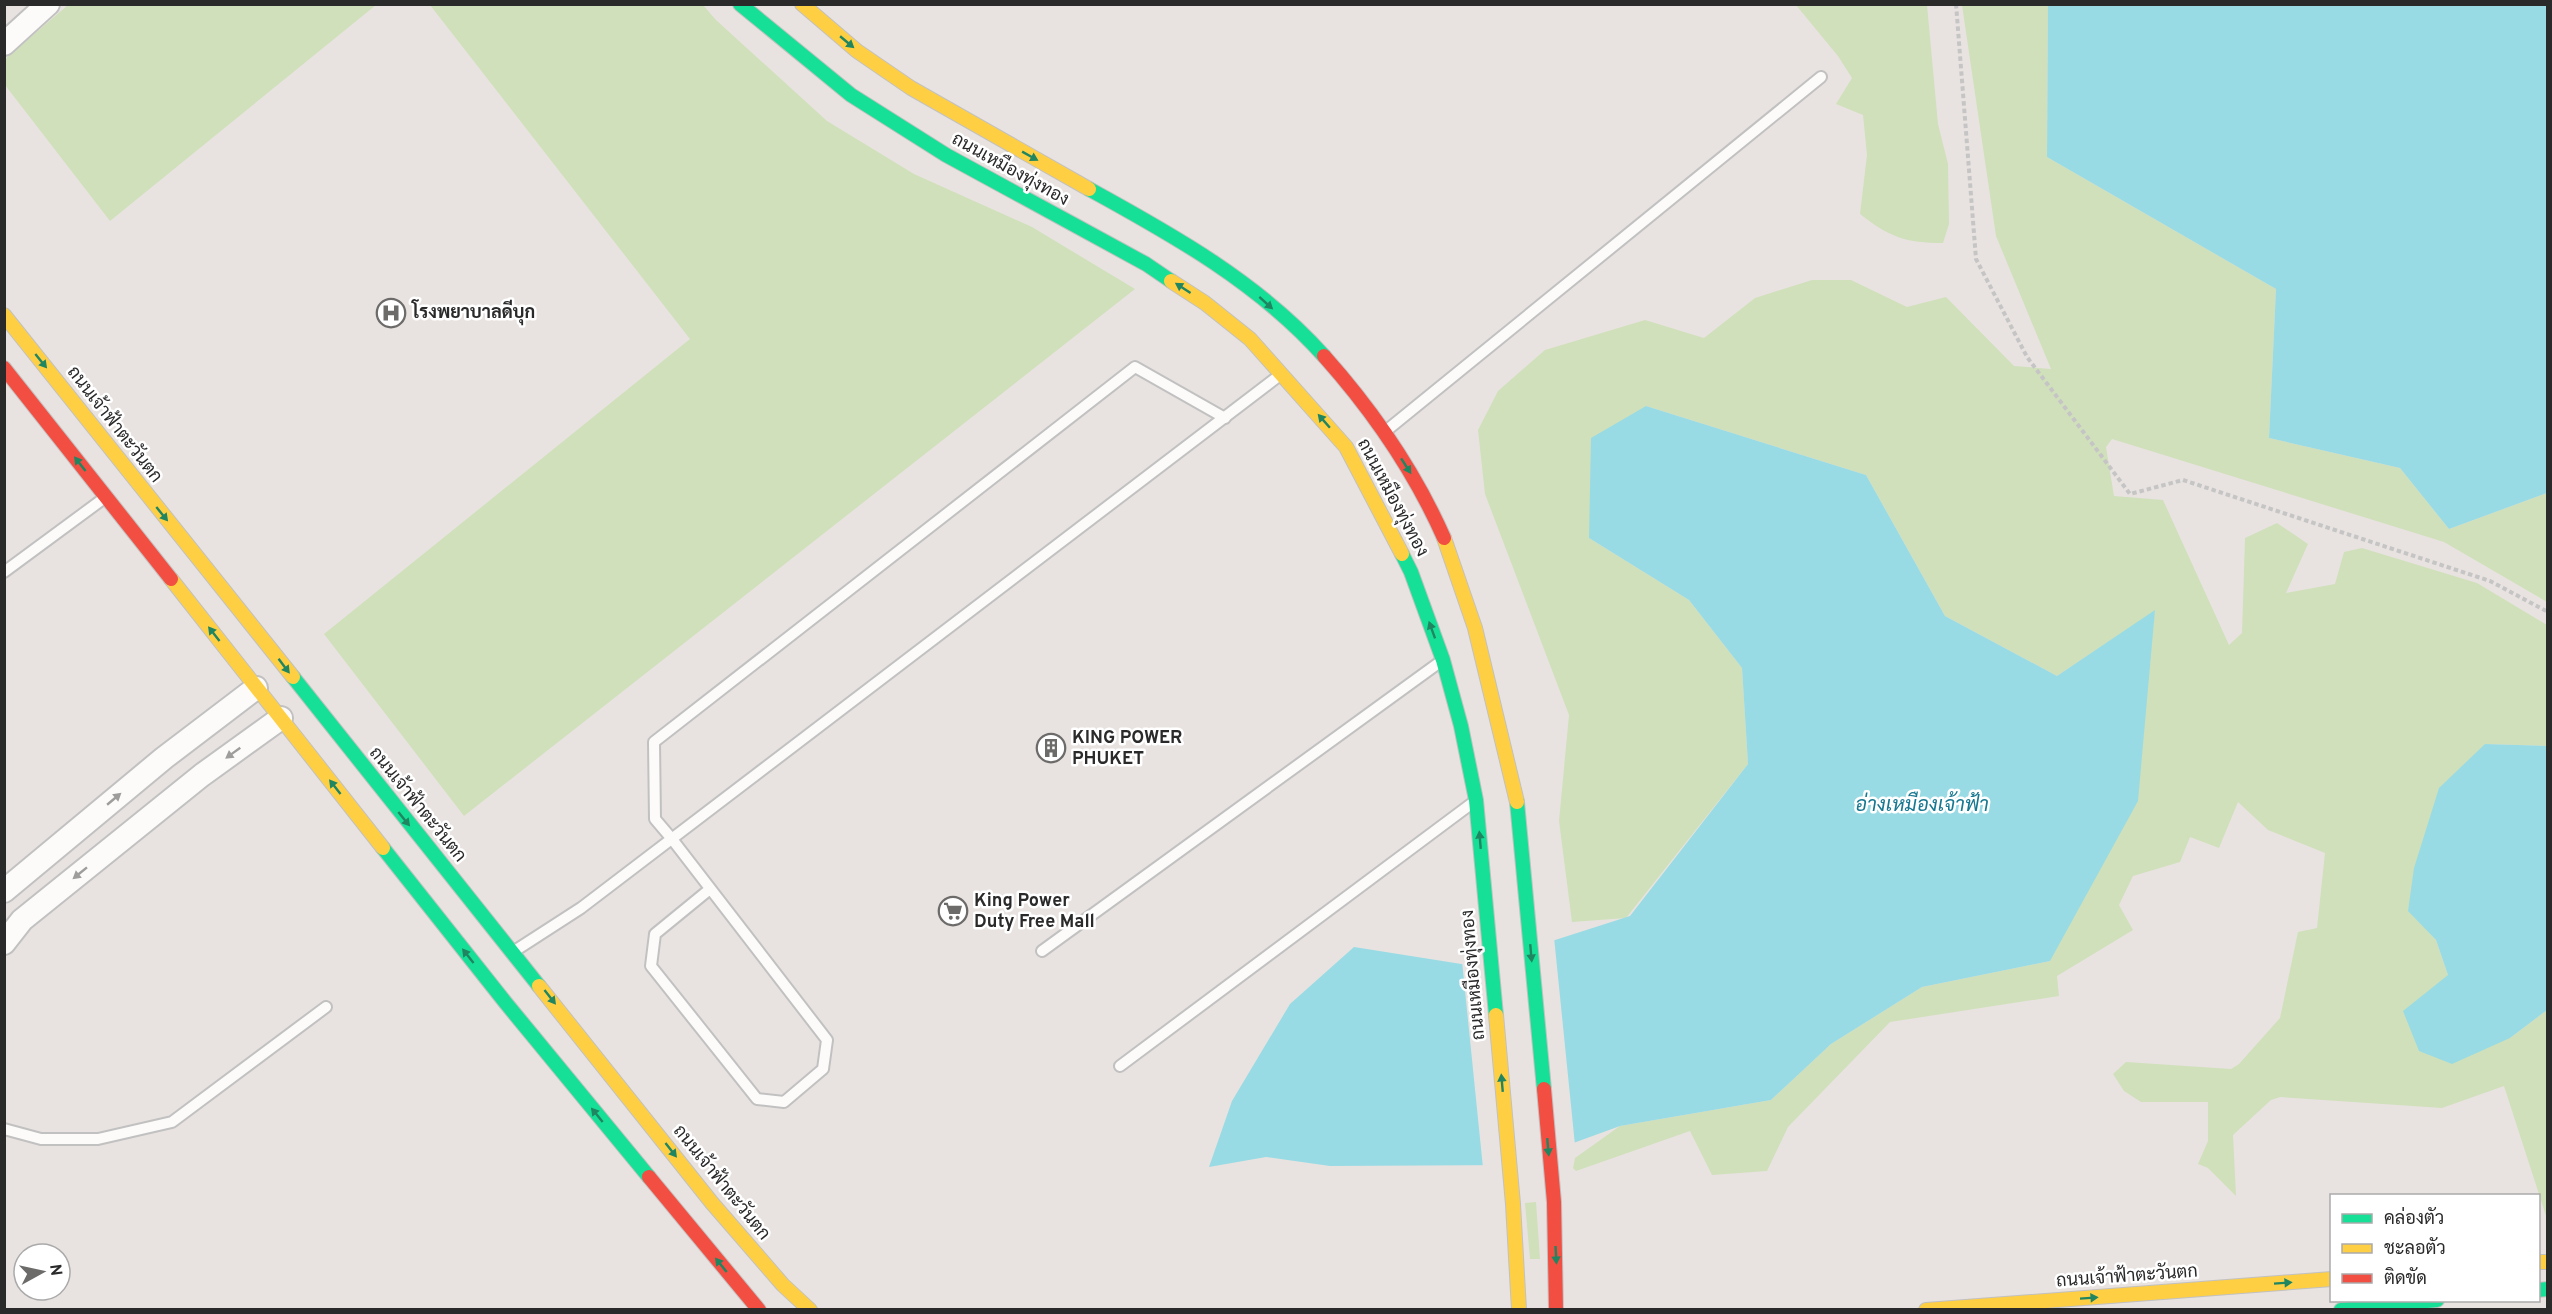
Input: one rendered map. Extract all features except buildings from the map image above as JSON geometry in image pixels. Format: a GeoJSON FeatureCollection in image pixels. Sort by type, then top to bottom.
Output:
{"type":"FeatureCollection","features":[{"type":"Feature","properties":{"kind":"street"},"geometry":{"type":"LineString","coordinates":[[4,45],[48,4]]}},
{"type":"Feature","properties":{"kind":"street","name":"ถนนเหมืองทุ่งทอง"},"geometry":{"type":"LineString","coordinates":[[740,4],[851,95],[977,172],[1146,264],[1175,284],[1250,339],[1346,447],[1411,572],[1443,660],[1461,726],[1476,800],[1513,1204],[1519,1310]]}},
{"type":"Feature","properties":{"kind":"street","name":"ถนนเหมืองทุ่งทอง"},"geometry":{"type":"LineString","coordinates":[[802,4],[864,57],[990,146],[1184,245],[1247,286],[1299,332],[1344,377],[1384,432],[1421,489],[1449,555],[1480,640],[1518,808],[1553,1200],[1557,1271],[1556,1310]]}},
{"type":"Feature","properties":{"kind":"street"},"geometry":{"type":"LineString","coordinates":[[977,172],[990,146]]}},
{"type":"Feature","properties":{"kind":"street","name":"ถนนเจ้าฟ้าตะวันตก"},"geometry":{"type":"LineString","coordinates":[[4,315],[712,1203],[775,1276],[810,1310]]}},
{"type":"Feature","properties":{"kind":"street"},"geometry":{"type":"LineString","coordinates":[[4,368],[504,1002],[759,1310]]}},
{"type":"Feature","properties":{"kind":"street"},"geometry":{"type":"LineString","coordinates":[[4,891],[164,758],[256,688]]}},
{"type":"Feature","properties":{"kind":"street"},"geometry":{"type":"LineString","coordinates":[[4,943],[22,920],[202,775],[281,718]]}},
{"type":"Feature","properties":{"kind":"street","name":"ถนนเจ้าฟ้าตะวันตก"},"geometry":{"type":"LineString","coordinates":[[1926,1310],[2330,1279]]}},
{"type":"Feature","properties":{"kind":"street"},"geometry":{"type":"LineString","coordinates":[[2341,1310],[2418,1302]]}},
{"type":"Feature","properties":{"kind":"lane"},"geometry":{"type":"LineString","coordinates":[[1384,432],[1821,77]]}},
{"type":"Feature","properties":{"kind":"lane"},"geometry":{"type":"LineString","coordinates":[[710,889],[654,934],[651,966],[757,1099],[784,1101],[823,1069],[827,1040],[672,839],[655,819],[654,742],[1135,367],[1225,418]]}},
{"type":"Feature","properties":{"kind":"lane"},"geometry":{"type":"LineString","coordinates":[[512,952],[581,908],[1282,373]]}},
{"type":"Feature","properties":{"kind":"lane"},"geometry":{"type":"LineString","coordinates":[[4,572],[106,497]]}},
{"type":"Feature","properties":{"kind":"lane"},"geometry":{"type":"LineString","coordinates":[[1042,951],[1443,660]]}},
{"type":"Feature","properties":{"kind":"lane"},"geometry":{"type":"LineString","coordinates":[[1120,1066],[1476,800]]}},
{"type":"Feature","properties":{"kind":"lane"},"geometry":{"type":"LineString","coordinates":[[4,1129],[41,1139],[98,1139],[172,1122],[326,1008]]}},
{"type":"Feature","properties":{"kind":"path"},"geometry":{"type":"LineString","coordinates":[[1956,4],[1976,259],[2028,357],[2130,494],[2183,480],[2490,581],[2547,612]]}},
{"type":"Feature","properties":{"kind":"green space"},"geometry":{"type":"Polygon","coordinates":[[[68,5],[376,5],[110,221],[5,85],[5,59],[68,5]]]}},
{"type":"Feature","properties":{"kind":"green space"},"geometry":{"type":"Polygon","coordinates":[[[430,5],[703,5],[716,20],[827,121],[914,174],[1032,227],[1135,289],[464,816],[324,634],[690,339],[430,5]]]}},
{"type":"Feature","properties":{"kind":"green space"},"geometry":{"type":"Polygon","coordinates":[[[1796,5],[1927,5],[1938,124],[1948,164],[1949,224],[1943,243],[1918,242],[1898,237],[1860,214],[1867,155],[1863,115],[1836,104],[1852,78],[1838,56],[1796,5]]]}},
{"type":"Feature","properties":{"kind":"green space"},"geometry":{"type":"Polygon","coordinates":[[[1962,5],[2048,5],[2047,157],[2276,289],[2269,438],[2400,468],[2449,529],[2547,493],[2547,602],[2444,542],[2112,439],[2106,447],[2114,496],[2163,500],[2229,645],[2242,633],[2245,538],[2277,523],[2308,544],[2286,593],[2335,584],[2344,552],[2362,548],[2477,583],[2547,625],[2547,746],[2485,744],[2408,910],[2436,940],[2448,975],[2510,1038],[2547,1010],[2547,1219],[2504,1086],[2442,1108],[2280,1097],[2271,1100],[2233,1135],[2236,1196],[2208,1168],[2198,1164],[2208,1141],[2208,1102],[2141,1102],[2124,1091],[2113,1074],[2126,1062],[2231,1069],[2239,1064],[2280,1018],[2298,932],[2317,928],[2325,853],[2268,830],[2238,802],[2219,848],[2190,837],[2180,862],[2133,876],[2119,905],[2133,930],[2057,976],[2059,996],[1890,1022],[1788,1127],[1767,1171],[1712,1175],[1690,1131],[1576,1171],[1573,1168],[1575,1158],[1620,1126],[1771,1100],[1831,1044],[1922,987],[2050,961],[2155,611],[2057,676],[1945,616],[1866,475],[1646,406],[1589,538],[1689,600],[1742,668],[1748,764],[1626,918],[1572,922],[1559,821],[1569,715],[1485,494],[1478,430],[1498,391],[1545,350],[1645,320],[1704,338],[1755,298],[1812,280],[1851,280],[1907,307],[1946,297],[2014,366],[2051,369],[1996,236],[1962,5]]]}},
{"type":"Feature","properties":{"kind":"green space"},"geometry":{"type":"Polygon","coordinates":[[[1536,1202],[1540,1259],[1530,1259],[1525,1203],[1536,1202]]]}},
{"type":"Feature","properties":{"kind":"water"},"geometry":{"type":"Polygon","coordinates":[[[2048,5],[2547,5],[2547,493],[2449,529],[2400,468],[2269,438],[2276,289],[2047,157],[2048,5]]]}},
{"type":"Feature","properties":{"kind":"water","name":"อ่างเหมืองเจ้าฟ้า"},"geometry":{"type":"Polygon","coordinates":[[[1646,406],[1866,475],[1945,616],[2057,676],[2155,610],[2138,801],[2050,961],[1922,987],[1831,1044],[1771,1100],[1620,1126],[1513,1165],[1330,1166],[1266,1157],[1209,1167],[1232,1101],[1290,1004],[1354,947],[1474,966],[1630,916],[1748,764],[1742,668],[1689,600],[1589,538],[1591,438],[1646,406]]]}},
{"type":"Feature","properties":{"kind":"water"},"geometry":{"type":"Polygon","coordinates":[[[2485,744],[2547,746],[2547,1010],[2510,1038],[2452,1064],[2419,1051],[2403,1011],[2448,975],[2436,940],[2408,911],[2414,868],[2439,788],[2485,744]]]}},
{"type":"Feature","properties":{"kind":"pier"},"geometry":{"type":"Polygon","coordinates":[[[1554,937],[1575,1145],[1514,1167],[1483,1168],[1462,961],[1474,963],[1554,937]]]}},
{"type":"Feature","properties":{"kind":"traffic: fast"},"geometry":{"type":"LineString","coordinates":[[740,4],[851,95],[946,155],[1146,264],[1171,281]]}},
{"type":"Feature","properties":{"kind":"traffic: fast"},"geometry":{"type":"LineString","coordinates":[[1089,189],[1214,262],[1272,306],[1324,356]]}},
{"type":"Feature","properties":{"kind":"traffic: fast"},"geometry":{"type":"LineString","coordinates":[[1402,554],[1411,572],[1443,660],[1461,726],[1476,800],[1496,1015]]}},
{"type":"Feature","properties":{"kind":"traffic: fast"},"geometry":{"type":"LineString","coordinates":[[293,677],[539,986]]}},
{"type":"Feature","properties":{"kind":"traffic: fast"},"geometry":{"type":"LineString","coordinates":[[1517,802],[1544,1089]]}},
{"type":"Feature","properties":{"kind":"traffic: fast"},"geometry":{"type":"LineString","coordinates":[[383,848],[505,1002],[649,1177]]}},
{"type":"Feature","properties":{"kind":"traffic: fast"},"geometry":{"type":"LineString","coordinates":[[2540,1290],[2548,1289]]}},
{"type":"Feature","properties":{"kind":"traffic: fast"},"geometry":{"type":"LineString","coordinates":[[2341,1310],[2418,1302]]}},
{"type":"Feature","properties":{"kind":"traffic: slow"},"geometry":{"type":"LineString","coordinates":[[802,4],[857,51],[911,88],[1089,189]]}},
{"type":"Feature","properties":{"kind":"traffic: slow"},"geometry":{"type":"LineString","coordinates":[[1171,281],[1205,303],[1250,339],[1346,447],[1402,554]]}},
{"type":"Feature","properties":{"kind":"traffic: slow"},"geometry":{"type":"LineString","coordinates":[[4,315],[293,677]]}},
{"type":"Feature","properties":{"kind":"traffic: slow"},"geometry":{"type":"LineString","coordinates":[[1444,538],[1475,628],[1517,802]]}},
{"type":"Feature","properties":{"kind":"traffic: slow"},"geometry":{"type":"LineString","coordinates":[[171,579],[383,848]]}},
{"type":"Feature","properties":{"kind":"traffic: slow"},"geometry":{"type":"LineString","coordinates":[[539,986],[712,1203],[783,1285],[810,1310]]}},
{"type":"Feature","properties":{"kind":"traffic: slow"},"geometry":{"type":"LineString","coordinates":[[1496,1015],[1513,1204],[1519,1310]]}},
{"type":"Feature","properties":{"kind":"traffic: slow"},"geometry":{"type":"LineString","coordinates":[[2540,1262],[2548,1262]]}},
{"type":"Feature","properties":{"kind":"traffic: slow"},"geometry":{"type":"LineString","coordinates":[[1926,1310],[2330,1279]]}},
{"type":"Feature","properties":{"kind":"traffic: jam"},"geometry":{"type":"LineString","coordinates":[[1324,356],[1391,442],[1406,465],[1444,538]]}},
{"type":"Feature","properties":{"kind":"traffic: jam"},"geometry":{"type":"LineString","coordinates":[[4,368],[171,579]]}},
{"type":"Feature","properties":{"kind":"traffic: jam"},"geometry":{"type":"LineString","coordinates":[[1544,1089],[1554,1202],[1556,1310]]}},
{"type":"Feature","properties":{"kind":"traffic: jam"},"geometry":{"type":"LineString","coordinates":[[649,1177],[759,1310]]}},
{"type":"Feature","properties":{"kind":"place","name":"โรงพยาบาลดีบุก"},"geometry":{"type":"Point","coordinates":[391,313]}},
{"type":"Feature","properties":{"kind":"place","name":"KING POWER PHUKET"},"geometry":{"type":"Point","coordinates":[1051,748]}},
{"type":"Feature","properties":{"kind":"place","name":"King Power Duty Free Mall"},"geometry":{"type":"Point","coordinates":[953,911]}}]}
